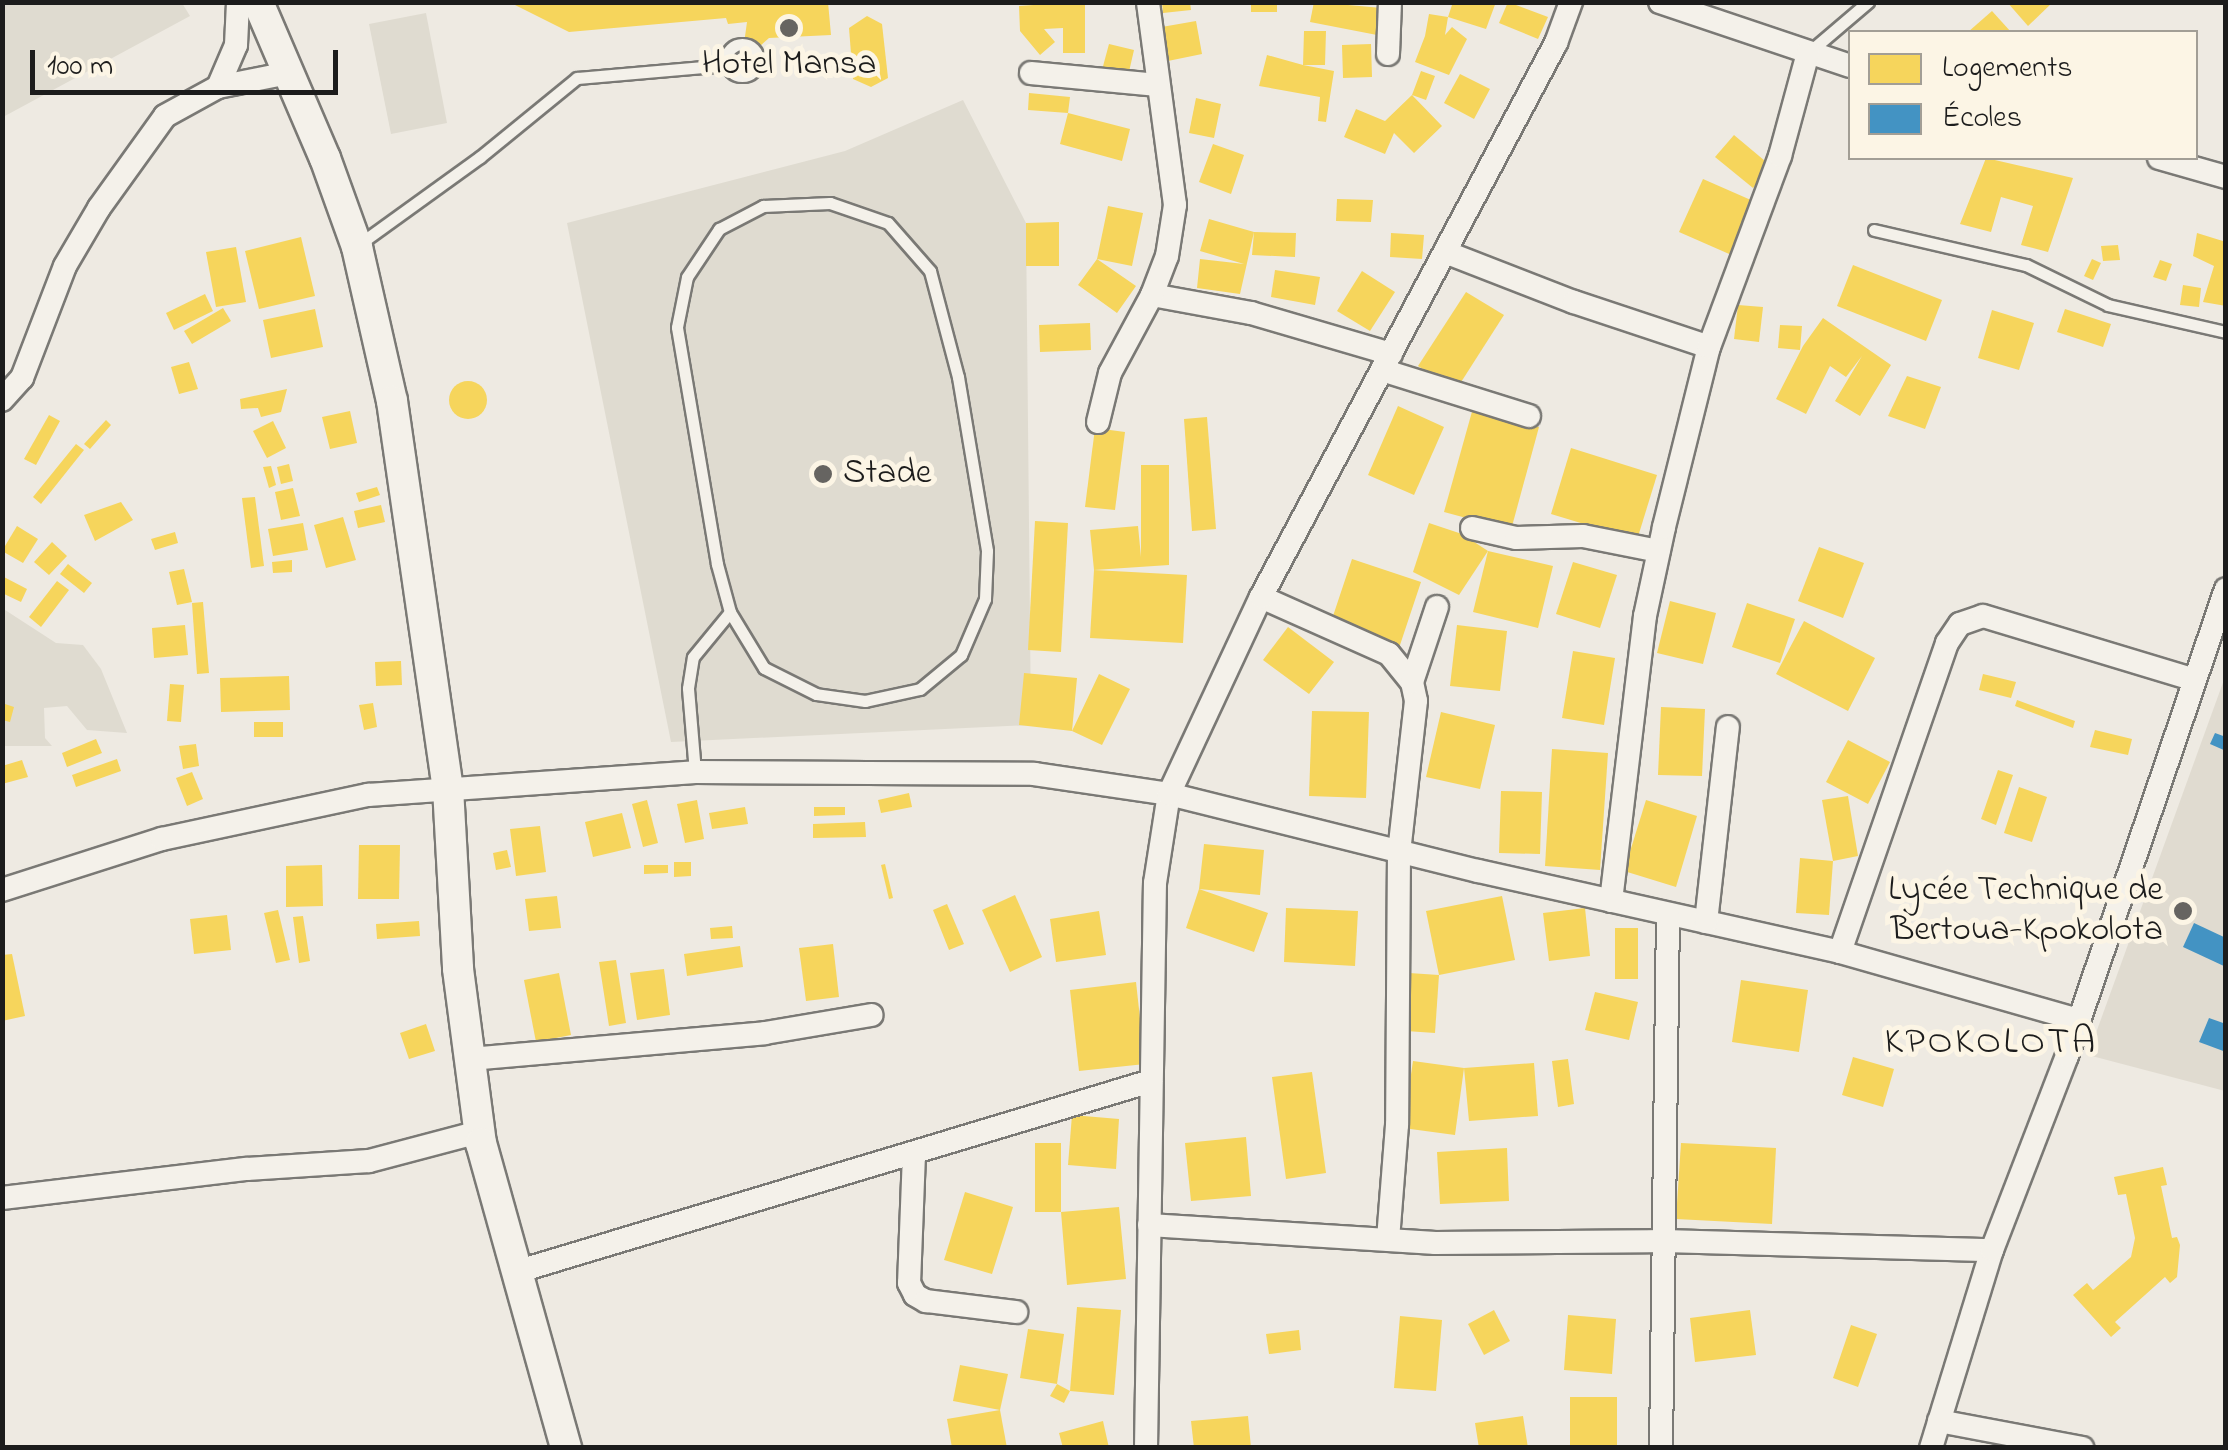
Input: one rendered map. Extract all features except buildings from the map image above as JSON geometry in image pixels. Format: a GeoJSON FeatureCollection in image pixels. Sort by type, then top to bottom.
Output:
{"type":"FeatureCollection","features":[{"type":"Feature","properties":{"kind":"main road"},"geometry":{"type":"LineString","coordinates":[[258,2],[357,246],[392,401],[448,788],[458,970],[479,1132],[566,1448]]}},
{"type":"Feature","properties":{"kind":"street"},"geometry":{"type":"LineString","coordinates":[[218,88],[236,46],[238,2]]}},
{"type":"Feature","properties":{"kind":"street"},"geometry":{"type":"LineString","coordinates":[[1098,422],[1110,373],[1152,295],[1167,256],[1174,205],[1148,2]]}},
{"type":"Feature","properties":{"kind":"street"},"geometry":{"type":"LineString","coordinates":[[1388,54],[1390,2]]}},
{"type":"Feature","properties":{"kind":"street"},"geometry":{"type":"LineString","coordinates":[[1146,1448],[1155,882],[1169,794],[1261,596],[1556,43],[1571,2]]}},
{"type":"Feature","properties":{"kind":"street"},"geometry":{"type":"LineString","coordinates":[[1660,2],[1848,65]]}},
{"type":"Feature","properties":{"kind":"street"},"geometry":{"type":"LineString","coordinates":[[1611,901],[1645,616],[1659,550],[1710,347],[1780,156],[1808,53]]}},
{"type":"Feature","properties":{"kind":"street"},"geometry":{"type":"LineString","coordinates":[[2,400],[22,378],[65,266],[99,208],[165,116],[218,88],[289,73]]}},
{"type":"Feature","properties":{"kind":"street"},"geometry":{"type":"LineString","coordinates":[[1031,73],[1157,85]]}},
{"type":"Feature","properties":{"kind":"street"},"geometry":{"type":"LineString","coordinates":[[2166,160],[2226,177]]}},
{"type":"Feature","properties":{"kind":"street"},"geometry":{"type":"LineString","coordinates":[[1445,252],[1574,302],[1710,347]]}},
{"type":"Feature","properties":{"kind":"street"},"geometry":{"type":"LineString","coordinates":[[1152,295],[1251,313],[1529,416]]}},
{"type":"Feature","properties":{"kind":"street"},"geometry":{"type":"LineString","coordinates":[[1472,528],[1516,538],[1582,536],[1659,550]]}},
{"type":"Feature","properties":{"kind":"street"},"geometry":{"type":"LineString","coordinates":[[1932,1448],[1992,1250],[2079,1020],[2226,589]]}},
{"type":"Feature","properties":{"kind":"street"},"geometry":{"type":"LineString","coordinates":[[1261,596],[1388,654],[1412,682]]}},
{"type":"Feature","properties":{"kind":"street"},"geometry":{"type":"LineString","coordinates":[[1388,1240],[1397,1124],[1399,852],[1417,716],[1412,682],[1437,607]]}},
{"type":"Feature","properties":{"kind":"street"},"geometry":{"type":"LineString","coordinates":[[1840,952],[1947,643],[1960,624],[1983,616],[2195,680]]}},
{"type":"Feature","properties":{"kind":"street"},"geometry":{"type":"LineString","coordinates":[[1706,922],[1728,728]]}},
{"type":"Feature","properties":{"kind":"street"},"geometry":{"type":"LineString","coordinates":[[2,890],[162,839],[368,795],[695,772],[1034,774],[1169,794],[1399,852],[1840,952],[2079,1020]]}},
{"type":"Feature","properties":{"kind":"street"},"geometry":{"type":"LineString","coordinates":[[1661,1448],[1668,914]]}},
{"type":"Feature","properties":{"kind":"street"},"geometry":{"type":"LineString","coordinates":[[470,1059],[766,1033],[871,1015]]}},
{"type":"Feature","properties":{"kind":"street"},"geometry":{"type":"LineString","coordinates":[[519,1271],[1151,1080]]}},
{"type":"Feature","properties":{"kind":"street"},"geometry":{"type":"LineString","coordinates":[[2,1198],[247,1169],[369,1162],[479,1132]]}},
{"type":"Feature","properties":{"kind":"street"},"geometry":{"type":"LineString","coordinates":[[914,1154],[910,1283],[915,1295],[926,1302],[1016,1312]]}},
{"type":"Feature","properties":{"kind":"street"},"geometry":{"type":"LineString","coordinates":[[1149,1225],[1388,1240],[1664,1241],[1992,1250]]}},
{"type":"Feature","properties":{"kind":"street"},"geometry":{"type":"LineString","coordinates":[[1938,1422],[2082,1448]]}},
{"type":"Feature","properties":{"kind":"lane"},"geometry":{"type":"LineString","coordinates":[[1808,53],[1868,2]]}},
{"type":"Feature","properties":{"kind":"lane"},"geometry":{"type":"LineString","coordinates":[[357,246],[480,156],[577,78],[726,64]]}},
{"type":"Feature","properties":{"kind":"lane"},"geometry":{"type":"LineString","coordinates":[[830,203],[888,223],[930,272],[958,378],[987,550],[985,599],[961,655],[920,689],[865,701],[816,694],[764,668],[730,612],[716,564],[677,327],[687,277],[718,229],[763,206],[830,203]]}},
{"type":"Feature","properties":{"kind":"lane"},"geometry":{"type":"LineString","coordinates":[[1874,230],[2026,265],[2108,304],[2226,332]]}},
{"type":"Feature","properties":{"kind":"lane"},"geometry":{"type":"LineString","coordinates":[[695,772],[688,688],[693,656],[730,612]]}},
{"type":"Feature","properties":{"kind":"shaded area"},"geometry":{"type":"Polygon","coordinates":[[[3,2],[182,3],[190,16],[3,117],[3,2]]]}},
{"type":"Feature","properties":{"kind":"shaded area"},"geometry":{"type":"Polygon","coordinates":[[[426,13],[447,123],[391,134],[369,24],[426,13]]]}},
{"type":"Feature","properties":{"kind":"shaded area","name":"Stade"},"geometry":{"type":"Polygon","coordinates":[[[963,100],[1026,223],[1031,725],[671,742],[567,223],[845,151],[963,100]]]}},
{"type":"Feature","properties":{"kind":"shaded area"},"geometry":{"type":"Polygon","coordinates":[[[2,608],[56,643],[83,645],[101,669],[127,733],[87,730],[67,706],[44,708],[45,738],[52,746],[3,746],[2,608]]]}},
{"type":"Feature","properties":{"kind":"shaded area","name":"Lycée Technique de Bertoua-Kpokolota"},"geometry":{"type":"Polygon","coordinates":[[[2225,677],[2225,1091],[2088,1055],[2225,677]]]}},
{"type":"Feature","properties":{"kind":"place","name":"Hotel Mansa"},"geometry":{"type":"Point","coordinates":[789,28]}},
{"type":"Feature","properties":{"kind":"place","name":"Stade"},"geometry":{"type":"Point","coordinates":[823,474]}},
{"type":"Feature","properties":{"kind":"place","name":"Lycée Technique de Bertoua-Kpokolota"},"geometry":{"type":"Point","coordinates":[2183,911]}},
{"type":"Feature","properties":{"kind":"district","name":"KPOKOLOTA"},"geometry":{"type":"Point","coordinates":[1991,1044]}}]}
